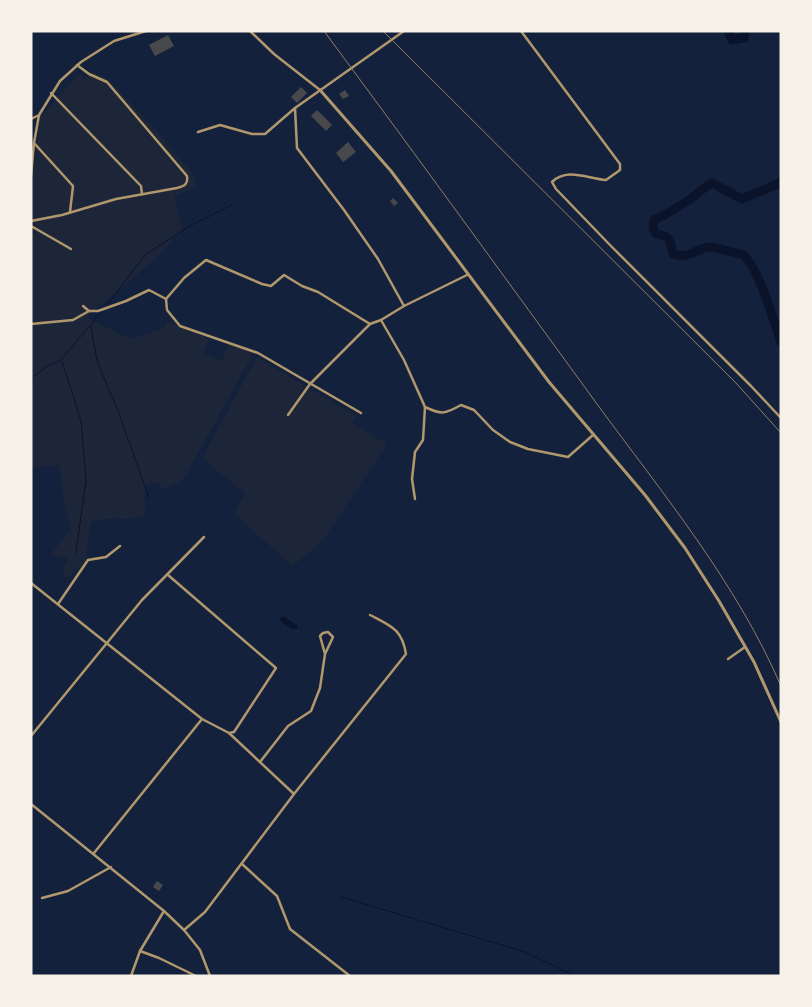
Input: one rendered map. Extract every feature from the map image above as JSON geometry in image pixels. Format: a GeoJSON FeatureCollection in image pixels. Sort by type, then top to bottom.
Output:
{"type":"FeatureCollection","features":[{"type":"Feature","properties":{"kind":"street"},"geometry":{"type":"LineString","coordinates":[[31,176],[38,115],[60,81],[77,64],[114,41],[146,31]]}},
{"type":"Feature","properties":{"kind":"street"},"geometry":{"type":"LineString","coordinates":[[250,31],[260,42],[320,90],[391,171],[550,382],[645,495],[685,548],[719,601],[754,662],[781,722]]}},
{"type":"Feature","properties":{"kind":"street"},"geometry":{"type":"LineString","coordinates":[[198,132],[220,125],[252,134],[265,134],[295,108],[404,31]]}},
{"type":"Feature","properties":{"kind":"street"},"geometry":{"type":"LineString","coordinates":[[521,31],[620,164],[620,170],[606,180],[580,174],[557,178],[552,182],[564,198],[781,418]]}},
{"type":"Feature","properties":{"kind":"street"},"geometry":{"type":"LineString","coordinates":[[31,221],[142,194],[185,186],[188,182],[187,176],[108,82],[89,74],[77,64]]}},
{"type":"Feature","properties":{"kind":"street"},"geometry":{"type":"LineString","coordinates":[[52,93],[141,186],[142,194]]}},
{"type":"Feature","properties":{"kind":"street"},"geometry":{"type":"LineString","coordinates":[[295,108],[297,148],[378,259],[404,306]]}},
{"type":"Feature","properties":{"kind":"street"},"geometry":{"type":"LineString","coordinates":[[31,119],[38,115]]}},
{"type":"Feature","properties":{"kind":"street"},"geometry":{"type":"LineString","coordinates":[[34,143],[73,186],[70,212]]}},
{"type":"Feature","properties":{"kind":"street"},"geometry":{"type":"LineString","coordinates":[[31,226],[71,249]]}},
{"type":"Feature","properties":{"kind":"street"},"geometry":{"type":"LineString","coordinates":[[361,413],[258,353],[180,326],[167,310],[166,299],[184,278],[206,260],[271,286],[284,276],[318,292],[370,324]]}},
{"type":"Feature","properties":{"kind":"street"},"geometry":{"type":"LineString","coordinates":[[288,416],[310,384],[370,324],[468,275]]}},
{"type":"Feature","properties":{"kind":"street"},"geometry":{"type":"LineString","coordinates":[[31,324],[73,320],[89,311],[98,311],[126,302],[149,290],[166,299]]}},
{"type":"Feature","properties":{"kind":"street"},"geometry":{"type":"LineString","coordinates":[[83,306],[89,311]]}},
{"type":"Feature","properties":{"kind":"street"},"geometry":{"type":"LineString","coordinates":[[381,320],[404,360],[425,407],[423,440],[415,452],[412,479],[415,499]]}},
{"type":"Feature","properties":{"kind":"street"},"geometry":{"type":"LineString","coordinates":[[425,407],[438,413],[448,412],[461,405],[474,410],[493,430],[510,442],[568,457],[593,435]]}},
{"type":"Feature","properties":{"kind":"street"},"geometry":{"type":"LineString","coordinates":[[31,736],[142,600],[204,538]]}},
{"type":"Feature","properties":{"kind":"street"},"geometry":{"type":"LineString","coordinates":[[58,604],[88,560],[106,557],[120,546]]}},
{"type":"Feature","properties":{"kind":"street"},"geometry":{"type":"LineString","coordinates":[[168,575],[276,668],[234,732],[234,738]]}},
{"type":"Feature","properties":{"kind":"street"},"geometry":{"type":"LineString","coordinates":[[31,582],[202,719],[229,733],[294,794]]}},
{"type":"Feature","properties":{"kind":"street"},"geometry":{"type":"LineString","coordinates":[[184,930],[205,912],[294,794],[406,654],[404,641],[395,628],[370,615]]}},
{"type":"Feature","properties":{"kind":"street"},"geometry":{"type":"LineString","coordinates":[[260,762],[288,726],[310,711],[320,688],[325,654],[333,637],[328,632],[323,632],[320,636],[325,654]]}},
{"type":"Feature","properties":{"kind":"street"},"geometry":{"type":"LineString","coordinates":[[728,659],[745,647]]}},
{"type":"Feature","properties":{"kind":"street"},"geometry":{"type":"LineString","coordinates":[[94,853],[202,719]]}},
{"type":"Feature","properties":{"kind":"street"},"geometry":{"type":"LineString","coordinates":[[229,733],[234,732]]}},
{"type":"Feature","properties":{"kind":"street"},"geometry":{"type":"LineString","coordinates":[[31,804],[94,853],[184,930],[200,950],[210,976]]}},
{"type":"Feature","properties":{"kind":"street"},"geometry":{"type":"LineString","coordinates":[[242,864],[277,896],[290,929],[350,976]]}},
{"type":"Feature","properties":{"kind":"street"},"geometry":{"type":"LineString","coordinates":[[42,898],[68,891],[111,867]]}},
{"type":"Feature","properties":{"kind":"street"},"geometry":{"type":"LineString","coordinates":[[131,976],[140,951],[164,911]]}},
{"type":"Feature","properties":{"kind":"street"},"geometry":{"type":"LineString","coordinates":[[140,951],[196,976]]}},
{"type":"Feature","properties":{"kind":"shaded area"},"geometry":{"type":"Polygon","coordinates":[[[93,72],[109,80],[157,131],[194,175],[197,186],[174,197],[182,228],[172,241],[149,264],[87,318],[130,339],[164,328],[167,321],[209,339],[203,353],[222,361],[229,344],[254,352],[179,485],[176,483],[162,490],[159,483],[147,483],[144,497],[146,515],[91,522],[85,563],[67,578],[62,571],[69,559],[51,554],[71,529],[65,507],[59,465],[32,468],[31,471],[31,161],[35,160],[40,117],[79,74],[85,78],[93,72]]]}},
{"type":"Feature","properties":{"kind":"shaded area"},"geometry":{"type":"Polygon","coordinates":[[[257,357],[356,416],[352,423],[387,444],[323,540],[293,566],[234,514],[245,493],[202,458],[257,357]]]}},
{"type":"Feature","properties":{"kind":"shaded area"},"geometry":{"type":"Polygon","coordinates":[[[282,617],[298,626],[297,629],[292,629],[281,622],[280,619],[282,617]]]}},
{"type":"Feature","properties":{"kind":"building"},"geometry":{"type":"Polygon","coordinates":[[[168,35],[174,46],[155,56],[149,45],[168,35]]]}},
{"type":"Feature","properties":{"kind":"building"},"geometry":{"type":"Polygon","coordinates":[[[301,87],[307,93],[297,103],[291,97],[301,87]]]}},
{"type":"Feature","properties":{"kind":"building"},"geometry":{"type":"Polygon","coordinates":[[[345,90],[349,96],[343,99],[339,94],[345,90]]]}},
{"type":"Feature","properties":{"kind":"building"},"geometry":{"type":"Polygon","coordinates":[[[317,110],[332,125],[326,131],[311,116],[317,110]]]}},
{"type":"Feature","properties":{"kind":"building"},"geometry":{"type":"Polygon","coordinates":[[[348,142],[356,152],[343,162],[336,153],[348,142]]]}},
{"type":"Feature","properties":{"kind":"building"},"geometry":{"type":"Polygon","coordinates":[[[393,198],[398,203],[394,206],[390,201],[393,198]]]}},
{"type":"Feature","properties":{"kind":"building"},"geometry":{"type":"Polygon","coordinates":[[[157,881],[163,885],[159,891],[153,887],[157,881]]]}},
{"type":"Feature","properties":{"kind":"waterway"},"geometry":{"type":"LineString","coordinates":[[728,31],[732,40],[744,38],[745,31]]}},
{"type":"Feature","properties":{"kind":"waterway"},"geometry":{"type":"LineString","coordinates":[[781,181],[742,199],[712,183],[685,203],[654,220],[653,228],[656,234],[665,236],[669,240],[673,254],[684,255],[710,247],[743,255],[755,271],[781,342]]}},
{"type":"Feature","properties":{"kind":"waterway"},"geometry":{"type":"LineString","coordinates":[[105,308],[145,255],[188,227],[232,205]]}},
{"type":"Feature","properties":{"kind":"waterway"},"geometry":{"type":"LineString","coordinates":[[31,378],[49,365],[61,360],[102,311]]}},
{"type":"Feature","properties":{"kind":"waterway"},"geometry":{"type":"LineString","coordinates":[[91,327],[97,361],[118,411],[149,498]]}},
{"type":"Feature","properties":{"kind":"waterway"},"geometry":{"type":"LineString","coordinates":[[62,361],[81,421],[86,480],[76,553]]}},
{"type":"Feature","properties":{"kind":"waterway"},"geometry":{"type":"LineString","coordinates":[[341,897],[525,952],[575,976]]}},
{"type":"Feature","properties":{"kind":"railway"},"geometry":{"type":"LineString","coordinates":[[324,31],[697,540],[743,611],[781,686]]}},
{"type":"Feature","properties":{"kind":"railway"},"geometry":{"type":"LineString","coordinates":[[383,31],[736,383],[781,433]]}}]}
